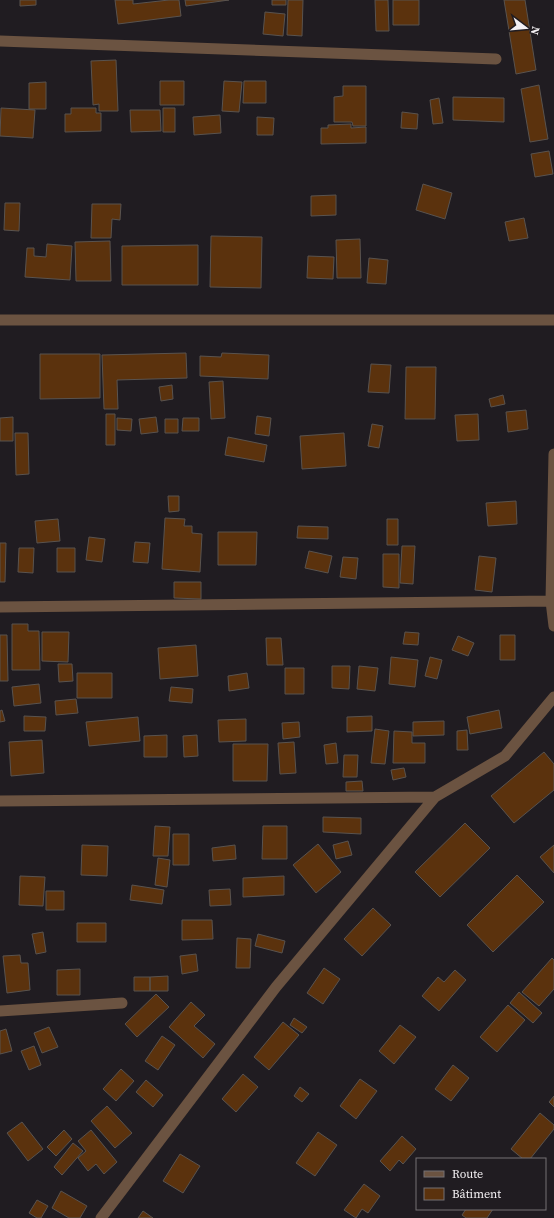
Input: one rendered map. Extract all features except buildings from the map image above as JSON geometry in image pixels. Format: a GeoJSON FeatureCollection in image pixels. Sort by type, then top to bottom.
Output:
{"type":"FeatureCollection","features":[{"type":"Feature","properties":{"kind":"street"},"geometry":{"type":"LineString","coordinates":[[0,41],[496,59]]}},
{"type":"Feature","properties":{"kind":"street"},"geometry":{"type":"LineString","coordinates":[[0,320],[554,320]]}},
{"type":"Feature","properties":{"kind":"street"},"geometry":{"type":"LineString","coordinates":[[554,454],[551,601],[554,626]]}},
{"type":"Feature","properties":{"kind":"street"},"geometry":{"type":"LineString","coordinates":[[0,607],[551,601]]}},
{"type":"Feature","properties":{"kind":"street"},"geometry":{"type":"LineString","coordinates":[[101,1218],[276,987],[435,797],[505,756],[554,697]]}},
{"type":"Feature","properties":{"kind":"street"},"geometry":{"type":"LineString","coordinates":[[0,801],[435,797]]}},
{"type":"Feature","properties":{"kind":"street"},"geometry":{"type":"LineString","coordinates":[[0,1011],[122,1004]]}}]}
